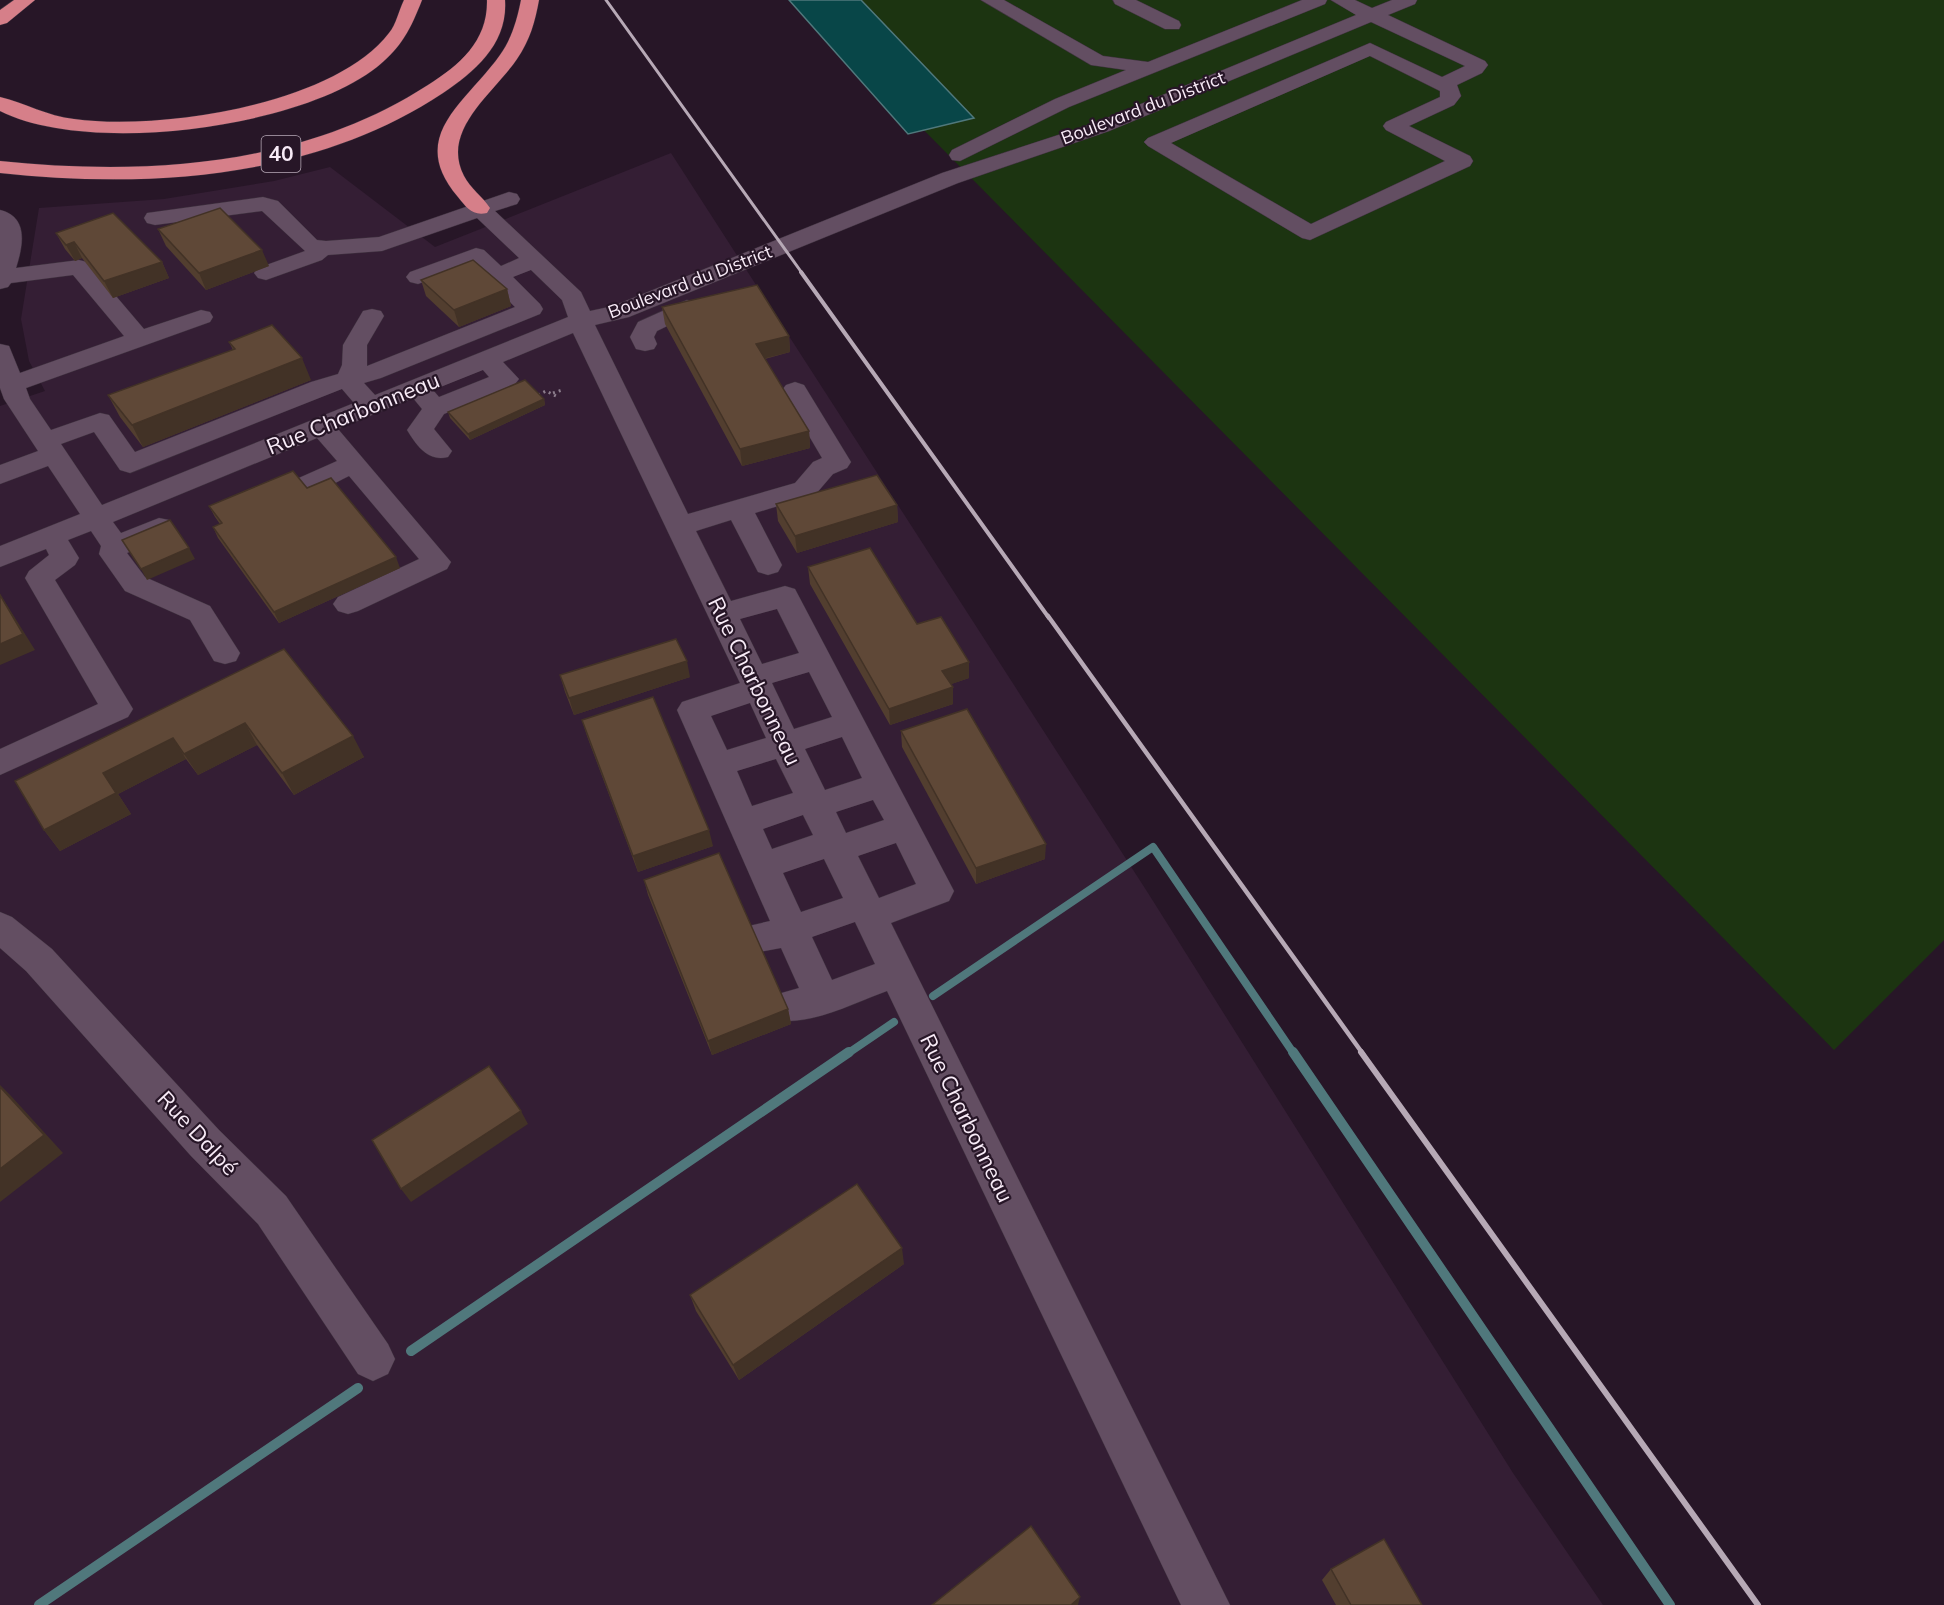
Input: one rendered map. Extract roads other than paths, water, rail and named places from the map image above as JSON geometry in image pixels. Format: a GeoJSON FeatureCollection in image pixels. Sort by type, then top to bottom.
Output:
{"type":"FeatureCollection","features":[{"type":"Feature","properties":{"kind":"highway"},"geometry":{"type":"LineString","coordinates":[[0,19],[26,0]]}},
{"type":"Feature","properties":{"kind":"highway"},"geometry":{"type":"LineString","coordinates":[[0,103],[49,121],[104,128],[178,125],[259,110],[319,89],[366,64],[383,51],[401,30],[413,0]]}},
{"type":"Feature","properties":{"kind":"highway","name":"40"},"geometry":{"type":"LineString","coordinates":[[0,167],[75,175],[165,173],[257,159],[339,137],[407,108],[438,89],[464,68],[482,49],[493,29],[497,16],[496,0]]}},
{"type":"Feature","properties":{"kind":"highway"},"geometry":{"type":"LineString","coordinates":[[479,208],[452,180],[446,163],[446,145],[462,114],[520,40],[529,16],[530,0]]}},
{"type":"Feature","properties":{"kind":"street"},"geometry":{"type":"LineString","coordinates":[[990,0],[1098,61],[1151,68]]}},
{"type":"Feature","properties":{"kind":"street"},"geometry":{"type":"LineString","coordinates":[[1122,0],[1172,25]]}},
{"type":"Feature","properties":{"kind":"street"},"geometry":{"type":"LineString","coordinates":[[1316,0],[1352,10],[1464,64],[1443,84]]}},
{"type":"Feature","properties":{"kind":"street","name":"Boulevard du District"},"geometry":{"type":"LineString","coordinates":[[583,320],[609,301],[935,167],[1051,108],[1316,0]]}},
{"type":"Feature","properties":{"kind":"street","name":"Boulevard du District"},"geometry":{"type":"LineString","coordinates":[[583,320],[614,314],[961,173],[1118,121],[1352,10],[1408,0]]}},
{"type":"Feature","properties":{"kind":"street"},"geometry":{"type":"LineString","coordinates":[[1118,121],[1310,233],[1462,161],[1393,126],[1447,101],[1451,91],[1443,84],[1370,49],[1155,142]]}},
{"type":"Feature","properties":{"kind":"street"},"geometry":{"type":"LineString","coordinates":[[1098,61],[1107,73],[1108,85]]}},
{"type":"Feature","properties":{"kind":"street"},"geometry":{"type":"LineString","coordinates":[[155,218],[263,204],[270,206],[310,245],[321,249],[382,244],[509,199]]}},
{"type":"Feature","properties":{"kind":"street"},"geometry":{"type":"LineString","coordinates":[[479,208],[536,260],[576,301],[583,320]]}},
{"type":"Feature","properties":{"kind":"street"},"geometry":{"type":"LineString","coordinates":[[0,217],[10,225],[12,237],[1,280],[79,267],[140,340]]}},
{"type":"Feature","properties":{"kind":"street"},"geometry":{"type":"LineString","coordinates":[[266,273],[315,255],[321,249]]}},
{"type":"Feature","properties":{"kind":"street"},"geometry":{"type":"LineString","coordinates":[[0,475],[49,448],[107,411],[130,464],[320,387],[372,373],[531,309],[476,255],[418,277]]}},
{"type":"Feature","properties":{"kind":"street"},"geometry":{"type":"LineString","coordinates":[[497,275],[536,260]]}},
{"type":"Feature","properties":{"kind":"street"},"geometry":{"type":"LineString","coordinates":[[645,344],[643,333],[655,320],[714,297],[696,282]]}},
{"type":"Feature","properties":{"kind":"street"},"geometry":{"type":"LineString","coordinates":[[348,379],[355,365],[355,345],[372,316]]}},
{"type":"Feature","properties":{"kind":"street"},"geometry":{"type":"LineString","coordinates":[[10,385],[201,318]]}},
{"type":"Feature","properties":{"kind":"street","name":"Rue Charbonneau"},"geometry":{"type":"LineString","coordinates":[[0,556],[583,320],[588,338],[1206,1605]]}},
{"type":"Feature","properties":{"kind":"street"},"geometry":{"type":"LineString","coordinates":[[494,323],[517,346]]}},
{"type":"Feature","properties":{"kind":"street"},"geometry":{"type":"LineString","coordinates":[[439,451],[420,430],[451,408],[491,393],[506,379],[477,363],[447,342]]}},
{"type":"Feature","properties":{"kind":"street"},"geometry":{"type":"LineString","coordinates":[[0,351],[10,385],[49,448],[116,546]]}},
{"type":"Feature","properties":{"kind":"street"},"geometry":{"type":"LineString","coordinates":[[348,379],[370,406]]}},
{"type":"Feature","properties":{"kind":"street"},"geometry":{"type":"LineString","coordinates":[[417,387],[451,408]]}},
{"type":"Feature","properties":{"kind":"street"},"geometry":{"type":"LineString","coordinates":[[680,526],[805,489],[823,468],[838,462],[795,390]]}},
{"type":"Feature","properties":{"kind":"street"},"geometry":{"type":"LineString","coordinates":[[321,426],[437,562],[348,604]]}},
{"type":"Feature","properties":{"kind":"street"},"geometry":{"type":"LineString","coordinates":[[221,427],[245,457]]}},
{"type":"Feature","properties":{"kind":"street"},"geometry":{"type":"LineString","coordinates":[[302,487],[354,464]]}},
{"type":"Feature","properties":{"kind":"street"},"geometry":{"type":"LineString","coordinates":[[351,507],[380,494]]}},
{"type":"Feature","properties":{"kind":"street"},"geometry":{"type":"LineString","coordinates":[[740,508],[768,565]]}},
{"type":"Feature","properties":{"kind":"street"},"geometry":{"type":"LineString","coordinates":[[159,527],[116,546],[113,554],[135,584],[200,613],[225,652]]}},
{"type":"Feature","properties":{"kind":"street"},"geometry":{"type":"LineString","coordinates":[[383,547],[413,534]]}},
{"type":"Feature","properties":{"kind":"street"},"geometry":{"type":"LineString","coordinates":[[0,763],[117,709],[39,578],[65,558],[52,536]]}},
{"type":"Feature","properties":{"kind":"street"},"geometry":{"type":"LineString","coordinates":[[722,614],[785,596],[937,891],[866,910],[795,939],[758,949]]}},
{"type":"Feature","properties":{"kind":"street"},"geometry":{"type":"LineString","coordinates":[[817,658],[693,710],[822,999]]}},
{"type":"Feature","properties":{"kind":"street"},"geometry":{"type":"LineString","coordinates":[[718,765],[850,723]]}},
{"type":"Feature","properties":{"kind":"street"},"geometry":{"type":"LineString","coordinates":[[743,822],[882,784]]}},
{"type":"Feature","properties":{"kind":"street"},"geometry":{"type":"LineString","coordinates":[[763,866],[904,827]]}},
{"type":"Feature","properties":{"kind":"street","name":"Rue Dalpé"},"geometry":{"type":"LineString","coordinates":[[0,927],[39,960],[206,1143],[272,1210],[373,1359]]}},
{"type":"Feature","properties":{"kind":"street"},"geometry":{"type":"LineString","coordinates":[[784,1007],[822,999],[896,972]]}},
{"type":"Feature","properties":{"kind":"waterway"},"geometry":{"type":"LineString","coordinates":[[933,996],[1153,847],[1294,1054]]}},
{"type":"Feature","properties":{"kind":"waterway"},"geometry":{"type":"LineString","coordinates":[[847,1054],[894,1022]]}},
{"type":"Feature","properties":{"kind":"waterway"},"geometry":{"type":"LineString","coordinates":[[411,1351],[849,1052]]}},
{"type":"Feature","properties":{"kind":"waterway"},"geometry":{"type":"LineString","coordinates":[[1293,1052],[1670,1605]]}},
{"type":"Feature","properties":{"kind":"waterway"},"geometry":{"type":"LineString","coordinates":[[39,1605],[358,1388]]}},
{"type":"Feature","properties":{"kind":"railway"},"geometry":{"type":"LineString","coordinates":[[606,0],[802,273]]}},
{"type":"Feature","properties":{"kind":"railway"},"geometry":{"type":"LineString","coordinates":[[801,272],[1049,618]]}},
{"type":"Feature","properties":{"kind":"railway"},"geometry":{"type":"LineString","coordinates":[[1048,616],[1363,1054]]}},
{"type":"Feature","properties":{"kind":"railway"},"geometry":{"type":"LineString","coordinates":[[1361,1052],[1758,1605]]}}]}
